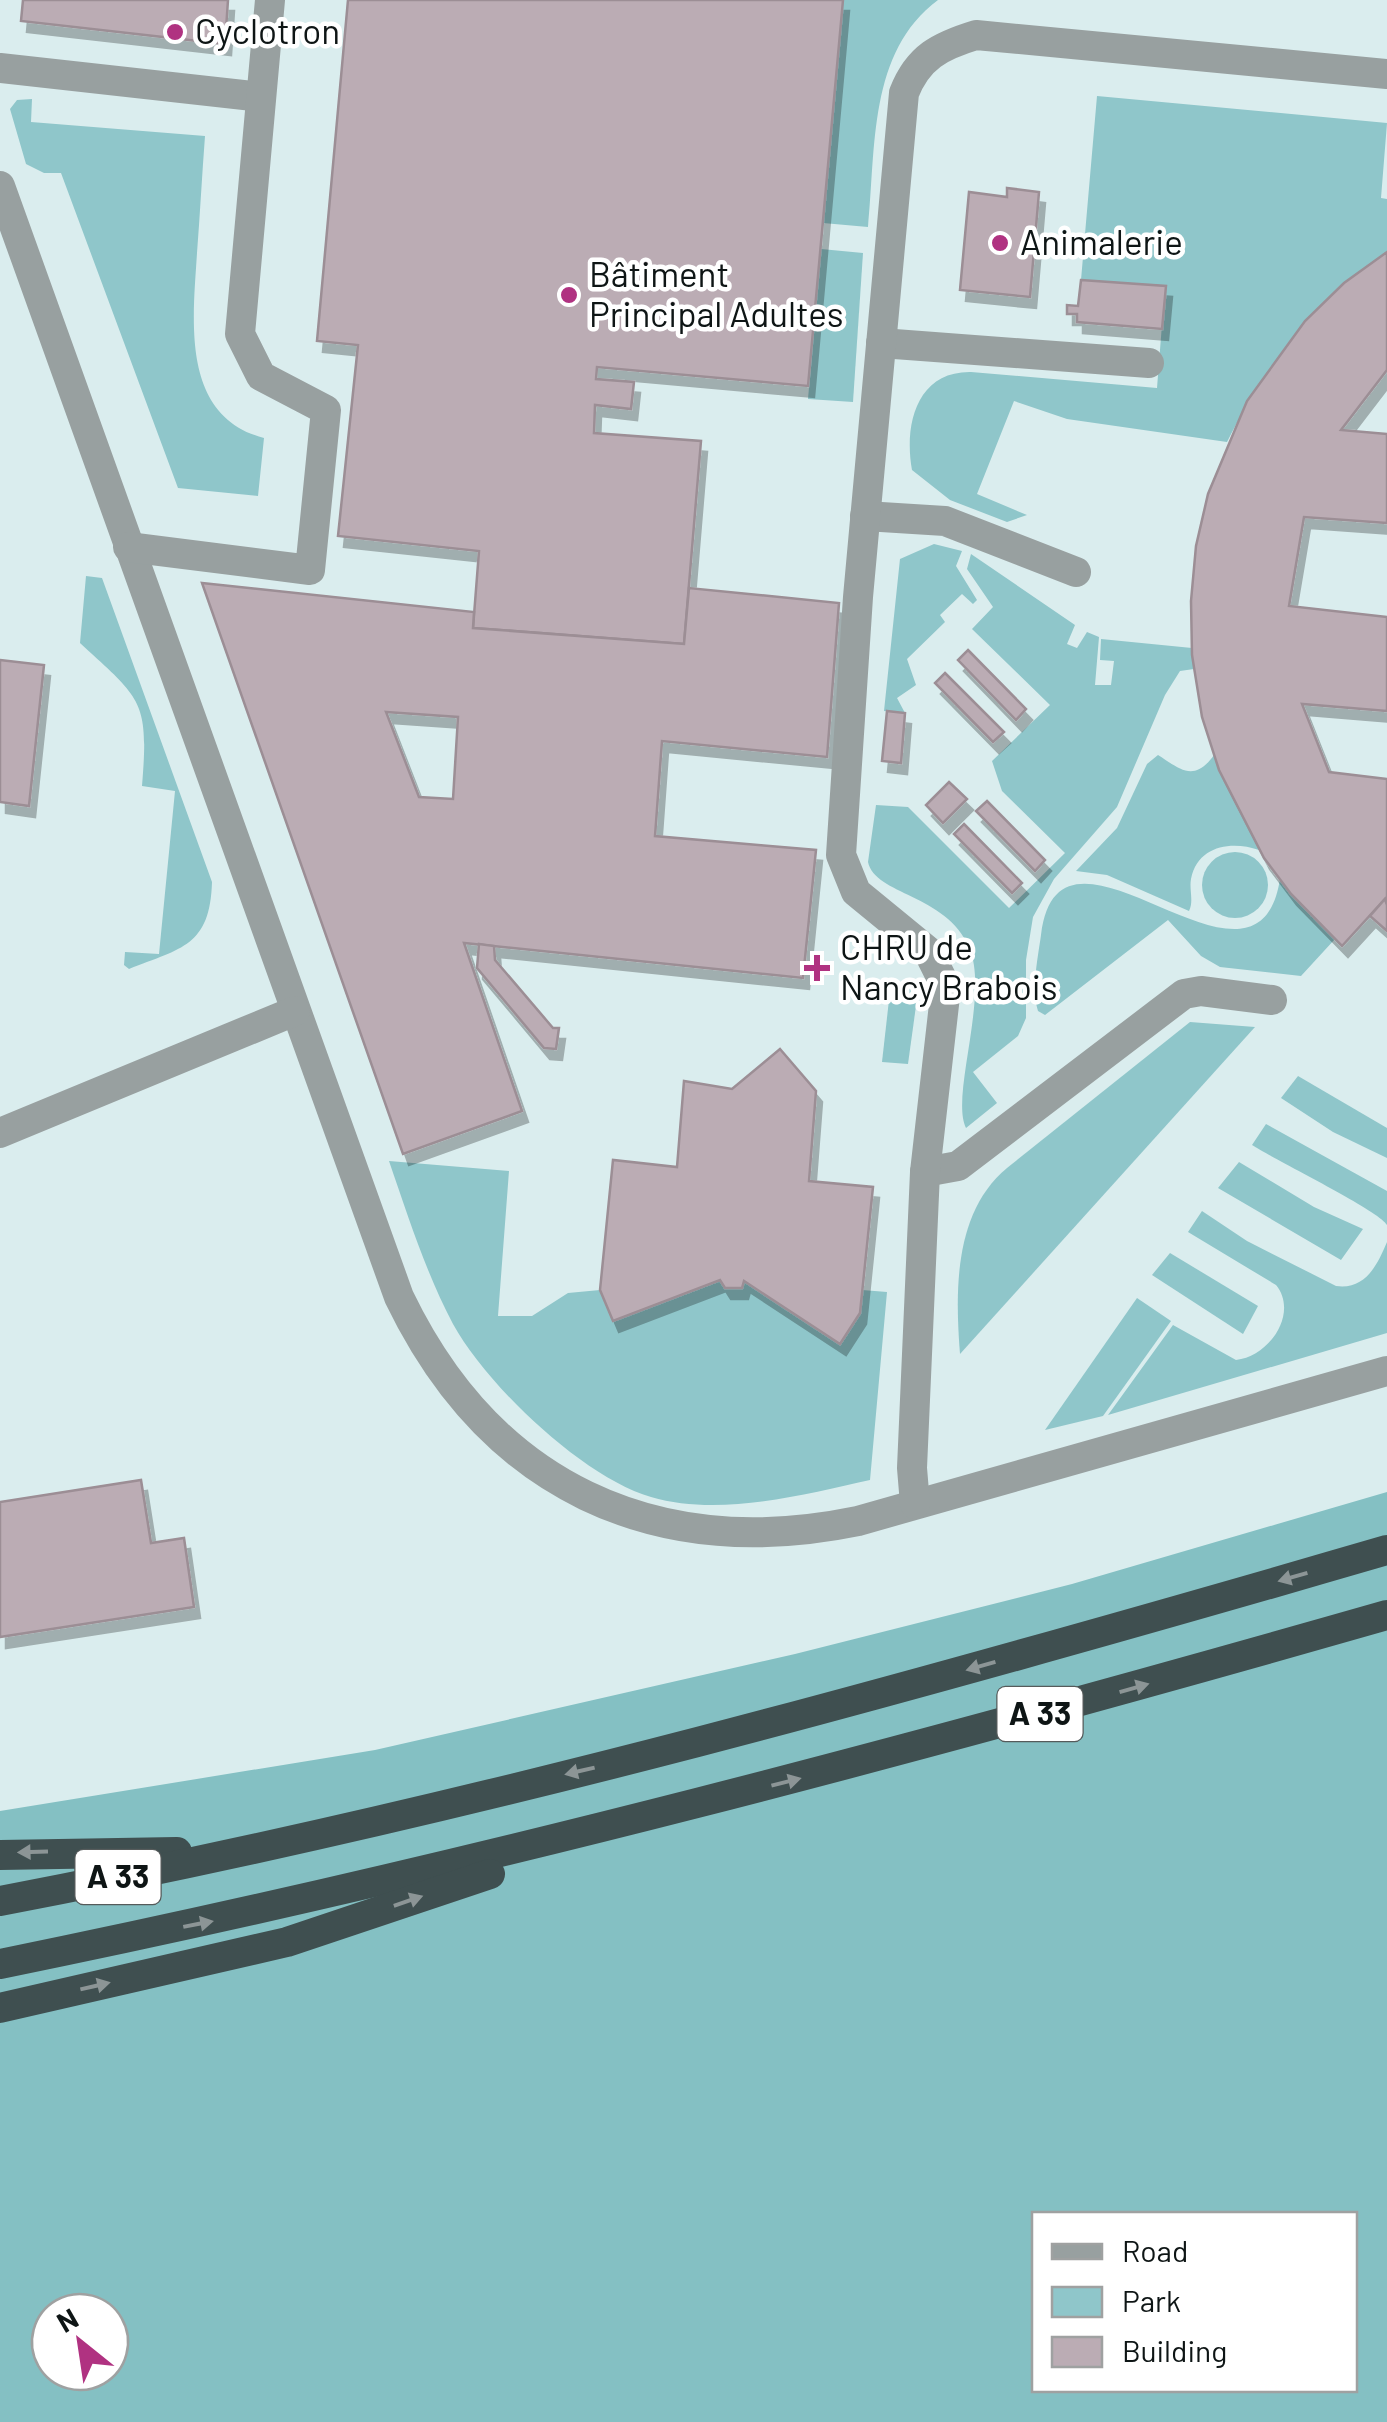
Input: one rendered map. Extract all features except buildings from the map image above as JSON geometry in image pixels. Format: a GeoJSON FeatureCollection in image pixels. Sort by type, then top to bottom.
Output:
{"type":"FeatureCollection","features":[{"type":"Feature","properties":{"kind":"highway","name":"A 33"},"geometry":{"type":"LineString","coordinates":[[0,1900],[235,1853],[827,1708],[1387,1550]]}},
{"type":"Feature","properties":{"kind":"highway","name":"A 33"},"geometry":{"type":"LineString","coordinates":[[0,1964],[260,1912],[917,1750],[1387,1616]]}},
{"type":"Feature","properties":{"kind":"highway"},"geometry":{"type":"LineString","coordinates":[[0,2008],[287,1942],[692,1806]]}},
{"type":"Feature","properties":{"kind":"highway"},"geometry":{"type":"LineString","coordinates":[[0,1855],[27,1851],[235,1853]]}},
{"type":"Feature","properties":{"kind":"lane"},"geometry":{"type":"LineString","coordinates":[[128,547],[310,570],[326,410],[261,376],[240,334],[270,0]]}},
{"type":"Feature","properties":{"kind":"lane"},"geometry":{"type":"LineString","coordinates":[[915,1504],[912,1468],[924,1172],[946,987],[928,952],[856,892],[840,854],[865,516],[904,93],[912,71],[929,54],[976,35],[1387,74]]}},
{"type":"Feature","properties":{"kind":"lane"},"geometry":{"type":"LineString","coordinates":[[0,68],[261,97]]}},
{"type":"Feature","properties":{"kind":"lane"},"geometry":{"type":"LineString","coordinates":[[0,186],[376,1238],[423,1347],[466,1403],[523,1456],[584,1497],[675,1529],[804,1532],[1387,1371]]}},
{"type":"Feature","properties":{"kind":"lane"},"geometry":{"type":"LineString","coordinates":[[881,342],[1148,363]]}},
{"type":"Feature","properties":{"kind":"lane"},"geometry":{"type":"LineString","coordinates":[[865,516],[945,521],[1076,572]]}},
{"type":"Feature","properties":{"kind":"lane"},"geometry":{"type":"LineString","coordinates":[[924,1172],[958,1166],[1184,994],[1200,991],[1272,1000]]}},
{"type":"Feature","properties":{"kind":"lane"},"geometry":{"type":"LineString","coordinates":[[0,1133],[295,1010]]}},
{"type":"Feature","properties":{"kind":"green space"},"geometry":{"type":"Polygon","coordinates":[[[843,0],[938,0],[915,21],[887,74],[875,134],[868,227],[823,223],[843,0]]]}},
{"type":"Feature","properties":{"kind":"green space"},"geometry":{"type":"Polygon","coordinates":[[[1097,96],[1387,123],[1381,198],[1387,199],[1387,252],[1315,314],[1295,337],[1258,386],[1227,442],[1067,419],[1014,401],[977,494],[1027,515],[1007,522],[950,500],[912,470],[913,419],[926,391],[937,381],[971,372],[1157,388],[1165,286],[1081,280],[1097,96]]]}},
{"type":"Feature","properties":{"kind":"green space"},"geometry":{"type":"Polygon","coordinates":[[[32,99],[31,122],[205,136],[194,335],[205,387],[218,409],[237,426],[264,438],[258,496],[178,488],[61,173],[44,173],[26,164],[10,109],[17,100],[32,99]]]}},
{"type":"Feature","properties":{"kind":"green space"},"geometry":{"type":"Polygon","coordinates":[[[821,249],[863,253],[853,402],[808,399],[821,249]]]}},
{"type":"Feature","properties":{"kind":"green space"},"geometry":{"type":"Polygon","coordinates":[[[934,544],[962,551],[956,566],[977,600],[973,604],[962,594],[940,615],[945,622],[907,659],[916,685],[897,698],[905,713],[884,711],[900,559],[934,544]]]}},
{"type":"Feature","properties":{"kind":"green space"},"geometry":{"type":"Polygon","coordinates":[[[971,554],[1075,625],[1067,644],[1077,648],[1087,632],[1099,637],[1095,685],[1111,685],[1114,661],[1100,660],[1101,639],[1192,648],[1194,669],[1180,671],[1165,695],[1117,807],[1054,879],[1033,917],[1026,960],[1026,1018],[1018,1036],[973,1072],[997,1103],[966,1128],[963,1093],[975,991],[969,947],[944,916],[884,882],[868,862],[876,805],[908,807],[1009,908],[1065,853],[1002,791],[992,761],[1050,705],[972,629],[993,607],[967,569],[971,554]]]}},
{"type":"Feature","properties":{"kind":"green space"},"geometry":{"type":"Polygon","coordinates":[[[86,576],[102,578],[212,882],[206,920],[190,942],[129,969],[124,965],[125,952],[159,954],[175,791],[142,786],[144,735],[137,704],[117,677],[80,643],[86,576]]]}},
{"type":"Feature","properties":{"kind":"green space"},"geometry":{"type":"Polygon","coordinates":[[[1158,755],[1180,769],[1193,771],[1214,755],[1259,850],[1227,846],[1201,859],[1191,879],[1189,911],[1107,875],[1076,871],[1117,828],[1147,764],[1158,755]]]}},
{"type":"Feature","properties":{"kind":"green space"},"geometry":{"type":"Polygon","coordinates":[[[1235,852],[1259,861],[1268,885],[1259,909],[1235,918],[1211,909],[1202,885],[1211,861],[1235,852]]]}},
{"type":"Feature","properties":{"kind":"green space"},"geometry":{"type":"Polygon","coordinates":[[[1280,879],[1335,939],[1301,976],[1220,967],[1201,956],[1168,920],[1045,1015],[1038,1011],[1035,983],[1041,935],[1055,896],[1083,884],[1118,890],[1199,922],[1235,929],[1264,918],[1280,879]]]}},
{"type":"Feature","properties":{"kind":"green space"},"geometry":{"type":"Polygon","coordinates":[[[904,983],[919,984],[908,1064],[882,1062],[889,1000],[904,983]]]}},
{"type":"Feature","properties":{"kind":"green space"},"geometry":{"type":"Polygon","coordinates":[[[1190,1022],[1255,1027],[960,1354],[962,1254],[977,1207],[990,1186],[1007,1168],[1190,1022]]]}},
{"type":"Feature","properties":{"kind":"green space"},"geometry":{"type":"Polygon","coordinates":[[[1298,1076],[1387,1128],[1387,1158],[1333,1132],[1281,1098],[1298,1076]]]}},
{"type":"Feature","properties":{"kind":"green space"},"geometry":{"type":"Polygon","coordinates":[[[1266,1124],[1387,1191],[1387,1225],[1347,1197],[1252,1145],[1266,1124]]]}},
{"type":"Feature","properties":{"kind":"green space"},"geometry":{"type":"Polygon","coordinates":[[[389,1161],[509,1171],[498,1316],[532,1316],[568,1293],[600,1290],[613,1321],[720,1280],[742,1288],[744,1281],[840,1344],[860,1313],[862,1290],[887,1292],[870,1480],[761,1502],[704,1505],[651,1497],[597,1471],[540,1427],[489,1375],[469,1348],[434,1285],[389,1161]]]}},
{"type":"Feature","properties":{"kind":"green space"},"geometry":{"type":"Polygon","coordinates":[[[1239,1162],[1314,1207],[1363,1229],[1341,1260],[1218,1188],[1239,1162]]]}},
{"type":"Feature","properties":{"kind":"green space"},"geometry":{"type":"Polygon","coordinates":[[[1202,1211],[1247,1241],[1336,1286],[1355,1284],[1369,1274],[1387,1242],[1387,1333],[1108,1415],[1173,1325],[1236,1360],[1259,1351],[1277,1332],[1284,1308],[1276,1285],[1188,1232],[1202,1211]]]}},
{"type":"Feature","properties":{"kind":"green space"},"geometry":{"type":"Polygon","coordinates":[[[1170,1253],[1258,1306],[1243,1334],[1152,1275],[1170,1253]]]}},
{"type":"Feature","properties":{"kind":"green space"},"geometry":{"type":"Polygon","coordinates":[[[1137,1298],[1171,1321],[1103,1416],[1045,1430],[1137,1298]]]}},
{"type":"Feature","properties":{"kind":"shaded area"},"geometry":{"type":"Polygon","coordinates":[[[1387,1492],[1387,2422],[0,2422],[0,1811],[375,1750],[795,1654],[1072,1584],[1387,1492]]]}},
{"type":"Feature","properties":{"kind":"place","name":"Cyclotron"},"geometry":{"type":"Point","coordinates":[175,32]}},
{"type":"Feature","properties":{"kind":"place","name":"Animalerie"},"geometry":{"type":"Point","coordinates":[1000,243]}},
{"type":"Feature","properties":{"kind":"place","name":"Bâtiment Principal Adultes"},"geometry":{"type":"Point","coordinates":[569,295]}},
{"type":"Feature","properties":{"kind":"place","name":"CHRU de Nancy Brabois"},"geometry":{"type":"Point","coordinates":[817,968]}}]}
